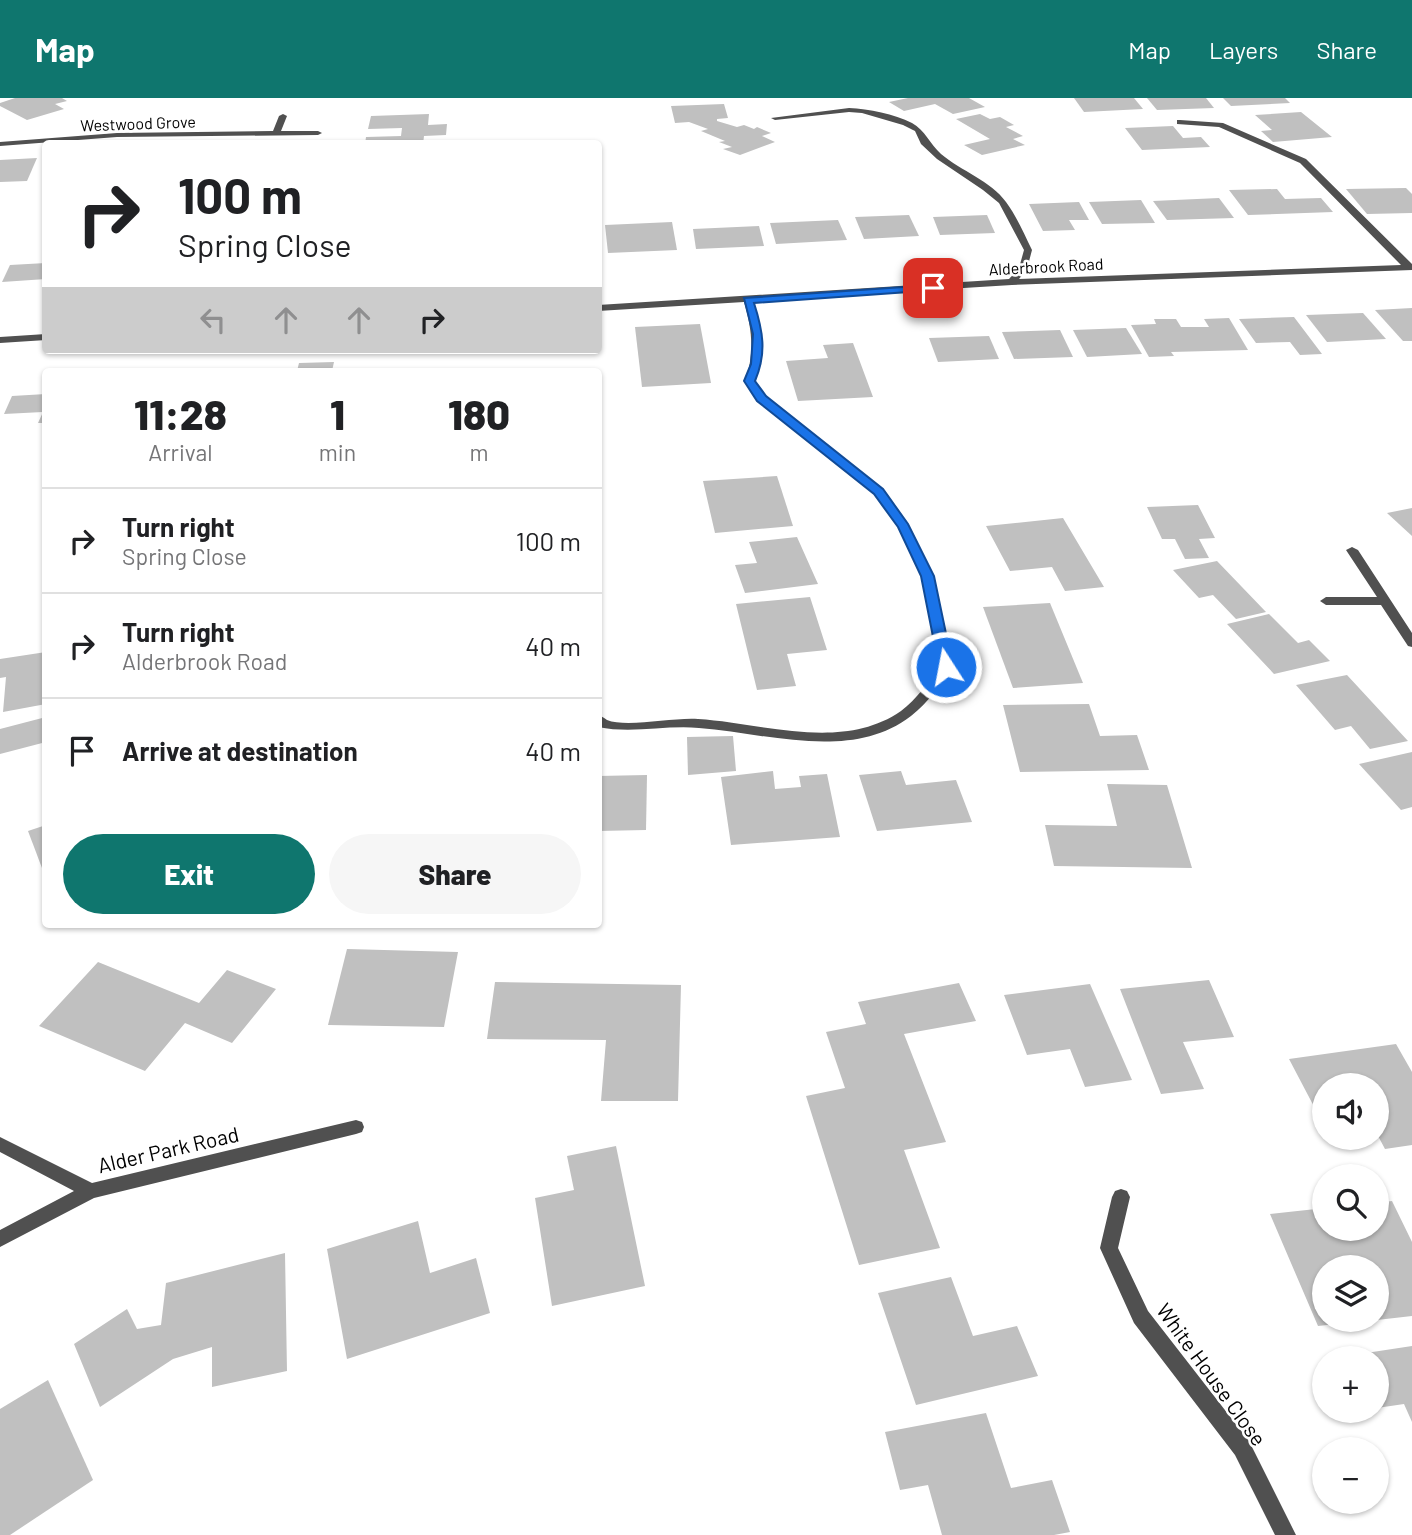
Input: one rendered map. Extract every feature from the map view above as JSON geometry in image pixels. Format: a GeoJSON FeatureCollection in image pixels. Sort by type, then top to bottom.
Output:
{"type":"FeatureCollection","features":[{"type":"Feature","properties":{"kind":"street"},"geometry":{"type":"LineString","coordinates":[[775,118],[862,111],[906,123],[918,130],[924,142],[940,157],[1002,202],[1028,250],[1023,269],[1012,282]]}},
{"type":"Feature","properties":{"kind":"street"},"geometry":{"type":"LineString","coordinates":[[276,134],[283,117]]}},
{"type":"Feature","properties":{"kind":"street"},"geometry":{"type":"LineString","coordinates":[[1180,122],[1220,125],[1235,130],[1258,144],[1303,161],[1410,267]]}},
{"type":"Feature","properties":{"kind":"street","name":"Westwood Grove"},"geometry":{"type":"LineString","coordinates":[[52,140],[117,135],[318,134]]}},
{"type":"Feature","properties":{"kind":"street","name":"Westwood Grove"},"geometry":{"type":"LineString","coordinates":[[0,144],[42,141]]}},
{"type":"Feature","properties":{"kind":"street","name":"Alderbrook Road"},"geometry":{"type":"LineString","coordinates":[[602,308],[1012,282],[1410,267]]}},
{"type":"Feature","properties":{"kind":"street"},"geometry":{"type":"LineString","coordinates":[[602,723],[641,728],[694,723],[781,734],[838,737],[876,729],[903,717],[924,698],[946,667],[927,576],[904,527],[878,492],[761,399],[750,381],[757,364],[758,334],[748,300]]}},
{"type":"Feature","properties":{"kind":"street"},"geometry":{"type":"LineString","coordinates":[[0,340],[42,337]]}},
{"type":"Feature","properties":{"kind":"street"},"geometry":{"type":"LineString","coordinates":[[1352,550],[1412,643]]}},
{"type":"Feature","properties":{"kind":"street"},"geometry":{"type":"LineString","coordinates":[[1326,601],[1384,601]]}},
{"type":"Feature","properties":{"kind":"street","name":"Alder Park Road"},"geometry":{"type":"LineString","coordinates":[[0,1239],[91,1191],[356,1127]]}},
{"type":"Feature","properties":{"kind":"street"},"geometry":{"type":"LineString","coordinates":[[0,1144],[91,1191]]}},
{"type":"Feature","properties":{"kind":"street","name":"White House Close"},"geometry":{"type":"LineString","coordinates":[[1122,1197],[1109,1248],[1141,1317],[1242,1448],[1286,1535]]}},
{"type":"Feature","properties":{"kind":"building"},"geometry":{"type":"Polygon","coordinates":[[[15,98],[62,98],[67,101],[55,104],[64,109],[27,120],[0,106],[0,103],[15,98]]]}},
{"type":"Feature","properties":{"kind":"building"},"geometry":{"type":"Polygon","coordinates":[[[908,98],[969,98],[985,107],[953,114],[935,104],[904,111],[889,102],[908,98]]]}},
{"type":"Feature","properties":{"kind":"building"},"geometry":{"type":"Polygon","coordinates":[[[1074,98],[1134,98],[1143,109],[1084,112],[1074,98]]]}},
{"type":"Feature","properties":{"kind":"building"},"geometry":{"type":"Polygon","coordinates":[[[1147,98],[1206,98],[1214,108],[1157,110],[1147,98]]]}},
{"type":"Feature","properties":{"kind":"building"},"geometry":{"type":"Polygon","coordinates":[[[1223,98],[1285,98],[1290,103],[1231,106],[1223,98]]]}},
{"type":"Feature","properties":{"kind":"building"},"geometry":{"type":"Polygon","coordinates":[[[724,104],[728,118],[717,121],[737,127],[757,127],[771,133],[762,136],[775,142],[740,155],[723,149],[732,147],[719,142],[725,141],[701,131],[708,129],[689,122],[675,123],[671,106],[724,104]]]}},
{"type":"Feature","properties":{"kind":"building"},"geometry":{"type":"Polygon","coordinates":[[[1301,112],[1332,137],[1273,142],[1261,131],[1272,130],[1255,115],[1301,112]]]}},
{"type":"Feature","properties":{"kind":"building"},"geometry":{"type":"Polygon","coordinates":[[[429,114],[428,125],[447,124],[446,135],[424,136],[424,140],[366,140],[366,137],[401,136],[402,128],[368,129],[371,116],[429,114]]]}},
{"type":"Feature","properties":{"kind":"building"},"geometry":{"type":"Polygon","coordinates":[[[980,114],[990,119],[1000,117],[1014,125],[1006,127],[1023,136],[1013,139],[1025,145],[982,155],[964,145],[990,139],[956,119],[980,114]]]}},
{"type":"Feature","properties":{"kind":"building"},"geometry":{"type":"Polygon","coordinates":[[[1173,126],[1183,138],[1201,137],[1210,147],[1142,150],[1125,128],[1173,126]]]}},
{"type":"Feature","properties":{"kind":"building"},"geometry":{"type":"Polygon","coordinates":[[[37,158],[27,181],[0,182],[0,160],[37,158]]]}},
{"type":"Feature","properties":{"kind":"building"},"geometry":{"type":"Polygon","coordinates":[[[1406,188],[1412,194],[1412,213],[1367,214],[1346,189],[1406,188]]]}},
{"type":"Feature","properties":{"kind":"building"},"geometry":{"type":"Polygon","coordinates":[[[1277,189],[1285,199],[1321,198],[1333,212],[1248,215],[1229,190],[1277,189]]]}},
{"type":"Feature","properties":{"kind":"building"},"geometry":{"type":"Polygon","coordinates":[[[1219,198],[1234,218],[1167,220],[1153,201],[1219,198]]]}},
{"type":"Feature","properties":{"kind":"building"},"geometry":{"type":"Polygon","coordinates":[[[1141,200],[1155,223],[1102,224],[1089,202],[1141,200]]]}},
{"type":"Feature","properties":{"kind":"building"},"geometry":{"type":"Polygon","coordinates":[[[1079,202],[1089,220],[1069,220],[1075,230],[1043,231],[1029,204],[1079,202]]]}},
{"type":"Feature","properties":{"kind":"building"},"geometry":{"type":"Polygon","coordinates":[[[909,215],[919,236],[864,239],[855,217],[909,215]]]}},
{"type":"Feature","properties":{"kind":"building"},"geometry":{"type":"Polygon","coordinates":[[[987,215],[995,233],[940,235],[933,217],[987,215]]]}},
{"type":"Feature","properties":{"kind":"building"},"geometry":{"type":"Polygon","coordinates":[[[838,220],[847,240],[776,244],[770,223],[838,220]]]}},
{"type":"Feature","properties":{"kind":"building"},"geometry":{"type":"Polygon","coordinates":[[[672,222],[677,250],[608,253],[605,225],[672,222]]]}},
{"type":"Feature","properties":{"kind":"building"},"geometry":{"type":"Polygon","coordinates":[[[759,226],[764,246],[696,249],[693,229],[759,226]]]}},
{"type":"Feature","properties":{"kind":"building"},"geometry":{"type":"Polygon","coordinates":[[[42,263],[42,279],[2,282],[10,265],[42,263]]]}},
{"type":"Feature","properties":{"kind":"building"},"geometry":{"type":"Polygon","coordinates":[[[1412,308],[1412,341],[1403,341],[1375,310],[1412,308]]]}},
{"type":"Feature","properties":{"kind":"building"},"geometry":{"type":"Polygon","coordinates":[[[1363,313],[1386,339],[1327,342],[1306,315],[1363,313]]]}},
{"type":"Feature","properties":{"kind":"building"},"geometry":{"type":"Polygon","coordinates":[[[1294,317],[1322,354],[1300,355],[1290,342],[1256,343],[1239,319],[1294,317]]]}},
{"type":"Feature","properties":{"kind":"building"},"geometry":{"type":"Polygon","coordinates":[[[1229,318],[1248,350],[1171,352],[1174,356],[1149,357],[1131,325],[1156,324],[1154,319],[1176,319],[1181,327],[1209,327],[1204,319],[1229,318]]]}},
{"type":"Feature","properties":{"kind":"building"},"geometry":{"type":"Polygon","coordinates":[[[700,324],[711,383],[642,387],[635,327],[700,324]]]}},
{"type":"Feature","properties":{"kind":"building"},"geometry":{"type":"Polygon","coordinates":[[[1126,328],[1142,354],[1087,357],[1073,330],[1126,328]]]}},
{"type":"Feature","properties":{"kind":"building"},"geometry":{"type":"Polygon","coordinates":[[[1060,330],[1073,357],[1014,359],[1002,332],[1060,330]]]}},
{"type":"Feature","properties":{"kind":"building"},"geometry":{"type":"Polygon","coordinates":[[[989,336],[999,359],[938,362],[929,338],[989,336]]]}},
{"type":"Feature","properties":{"kind":"building"},"geometry":{"type":"Polygon","coordinates":[[[853,343],[873,397],[798,401],[786,361],[828,358],[823,345],[853,343]]]}},
{"type":"Feature","properties":{"kind":"building"},"geometry":{"type":"Polygon","coordinates":[[[334,362],[333,368],[298,368],[299,363],[334,362]]]}},
{"type":"Feature","properties":{"kind":"building"},"geometry":{"type":"Polygon","coordinates":[[[42,394],[42,412],[4,414],[12,396],[42,394]]]}},
{"type":"Feature","properties":{"kind":"building"},"geometry":{"type":"Polygon","coordinates":[[[777,476],[793,526],[715,533],[703,481],[777,476]]]}},
{"type":"Feature","properties":{"kind":"building"},"geometry":{"type":"Polygon","coordinates":[[[1198,505],[1215,538],[1199,539],[1209,558],[1185,559],[1175,539],[1162,539],[1147,507],[1198,505]]]}},
{"type":"Feature","properties":{"kind":"building"},"geometry":{"type":"Polygon","coordinates":[[[1412,508],[1412,536],[1387,513],[1412,508]]]}},
{"type":"Feature","properties":{"kind":"building"},"geometry":{"type":"Polygon","coordinates":[[[1063,518],[1104,587],[1065,591],[1052,567],[1010,571],[986,526],[1063,518]]]}},
{"type":"Feature","properties":{"kind":"building"},"geometry":{"type":"Polygon","coordinates":[[[797,537],[818,584],[745,593],[735,565],[757,563],[749,542],[797,537]]]}},
{"type":"Feature","properties":{"kind":"building"},"geometry":{"type":"Polygon","coordinates":[[[1217,561],[1266,612],[1236,619],[1213,595],[1199,598],[1173,570],[1217,561]]]}},
{"type":"Feature","properties":{"kind":"building"},"geometry":{"type":"Polygon","coordinates":[[[810,597],[827,650],[787,654],[796,686],[757,690],[736,604],[810,597]]]}},
{"type":"Feature","properties":{"kind":"building"},"geometry":{"type":"Polygon","coordinates":[[[1050,603],[1083,683],[1013,688],[983,607],[1050,603]]]}},
{"type":"Feature","properties":{"kind":"building"},"geometry":{"type":"Polygon","coordinates":[[[1269,614],[1298,643],[1309,640],[1330,661],[1274,674],[1227,624],[1269,614]]]}},
{"type":"Feature","properties":{"kind":"building"},"geometry":{"type":"Polygon","coordinates":[[[42,653],[42,705],[3,712],[6,677],[0,678],[0,659],[42,653]]]}},
{"type":"Feature","properties":{"kind":"building"},"geometry":{"type":"Polygon","coordinates":[[[1347,675],[1408,741],[1370,749],[1351,726],[1335,730],[1296,685],[1347,675]]]}},
{"type":"Feature","properties":{"kind":"building"},"geometry":{"type":"Polygon","coordinates":[[[1089,704],[1100,736],[1137,735],[1149,770],[1020,772],[1003,705],[1089,704]]]}},
{"type":"Feature","properties":{"kind":"building"},"geometry":{"type":"Polygon","coordinates":[[[42,718],[42,743],[0,754],[0,729],[42,718]]]}},
{"type":"Feature","properties":{"kind":"building"},"geometry":{"type":"Polygon","coordinates":[[[733,736],[736,771],[688,775],[687,737],[733,736]]]}},
{"type":"Feature","properties":{"kind":"building"},"geometry":{"type":"Polygon","coordinates":[[[1412,752],[1412,807],[1401,810],[1359,764],[1412,752]]]}},
{"type":"Feature","properties":{"kind":"building"},"geometry":{"type":"Polygon","coordinates":[[[773,771],[775,789],[801,787],[799,776],[827,774],[840,837],[731,845],[721,777],[773,771]]]}},
{"type":"Feature","properties":{"kind":"building"},"geometry":{"type":"Polygon","coordinates":[[[901,771],[906,785],[956,780],[972,822],[877,831],[859,775],[901,771]]]}},
{"type":"Feature","properties":{"kind":"building"},"geometry":{"type":"Polygon","coordinates":[[[647,775],[646,830],[602,831],[602,776],[647,775]]]}},
{"type":"Feature","properties":{"kind":"building"},"geometry":{"type":"Polygon","coordinates":[[[1107,784],[1167,785],[1192,868],[1054,866],[1045,825],[1117,826],[1107,784]]]}},
{"type":"Feature","properties":{"kind":"building"},"geometry":{"type":"Polygon","coordinates":[[[42,826],[42,868],[28,831],[42,826]]]}},
{"type":"Feature","properties":{"kind":"building"},"geometry":{"type":"Polygon","coordinates":[[[347,949],[458,952],[444,1027],[328,1025],[347,949]]]}},
{"type":"Feature","properties":{"kind":"building"},"geometry":{"type":"Polygon","coordinates":[[[98,962],[199,1003],[227,970],[276,989],[232,1043],[185,1023],[145,1071],[39,1026],[98,962]]]}},
{"type":"Feature","properties":{"kind":"building"},"geometry":{"type":"Polygon","coordinates":[[[1209,980],[1234,1037],[1183,1042],[1204,1089],[1161,1094],[1120,989],[1209,980]]]}},
{"type":"Feature","properties":{"kind":"building"},"geometry":{"type":"Polygon","coordinates":[[[495,982],[681,985],[678,1101],[601,1101],[606,1040],[487,1039],[495,982]]]}},
{"type":"Feature","properties":{"kind":"building"},"geometry":{"type":"Polygon","coordinates":[[[959,983],[976,1021],[904,1034],[946,1142],[904,1150],[940,1248],[859,1265],[806,1096],[845,1088],[826,1032],[866,1024],[858,1002],[959,983]]]}},
{"type":"Feature","properties":{"kind":"building"},"geometry":{"type":"Polygon","coordinates":[[[1090,984],[1132,1080],[1085,1087],[1070,1049],[1027,1055],[1004,995],[1090,984]]]}},
{"type":"Feature","properties":{"kind":"building"},"geometry":{"type":"Polygon","coordinates":[[[1396,1044],[1412,1072],[1412,1145],[1389,1148],[1389,1073],[1312,1073],[1312,1103],[1289,1059],[1396,1044]]]}},
{"type":"Feature","properties":{"kind":"building"},"geometry":{"type":"Polygon","coordinates":[[[616,1146],[645,1286],[552,1306],[535,1198],[574,1190],[567,1156],[616,1146]]]}},
{"type":"Feature","properties":{"kind":"building"},"geometry":{"type":"Polygon","coordinates":[[[1389,1201],[1392,1201],[1412,1242],[1412,1316],[1389,1319],[1389,1255],[1312,1255],[1312,1312],[1270,1214],[1312,1209],[1312,1241],[1389,1241],[1389,1201]]]}},
{"type":"Feature","properties":{"kind":"building"},"geometry":{"type":"Polygon","coordinates":[[[418,1221],[430,1273],[476,1258],[490,1313],[347,1359],[327,1249],[418,1221]]]}},
{"type":"Feature","properties":{"kind":"building"},"geometry":{"type":"Polygon","coordinates":[[[285,1253],[287,1371],[212,1387],[212,1347],[173,1359],[100,1407],[74,1344],[127,1309],[137,1329],[161,1325],[166,1283],[285,1253]]]}},
{"type":"Feature","properties":{"kind":"building"},"geometry":{"type":"Polygon","coordinates":[[[951,1277],[973,1336],[1017,1326],[1038,1376],[916,1405],[878,1293],[951,1277]]]}},
{"type":"Feature","properties":{"kind":"building"},"geometry":{"type":"Polygon","coordinates":[[[1412,1346],[1412,1422],[1404,1404],[1389,1406],[1389,1349],[1412,1346]]]}},
{"type":"Feature","properties":{"kind":"building"},"geometry":{"type":"Polygon","coordinates":[[[48,1380],[93,1480],[10,1535],[0,1535],[0,1409],[48,1380]]]}},
{"type":"Feature","properties":{"kind":"building"},"geometry":{"type":"Polygon","coordinates":[[[986,1413],[1011,1488],[1052,1480],[1070,1532],[1054,1535],[942,1535],[928,1485],[900,1490],[885,1432],[986,1413]]]}},
{"type":"Feature","properties":{"kind":"route"},"geometry":{"type":"LineString","coordinates":[[933,288],[748,300],[758,334],[757,364],[750,381],[761,399],[878,492],[904,527],[927,576],[946,667]]}}]}
